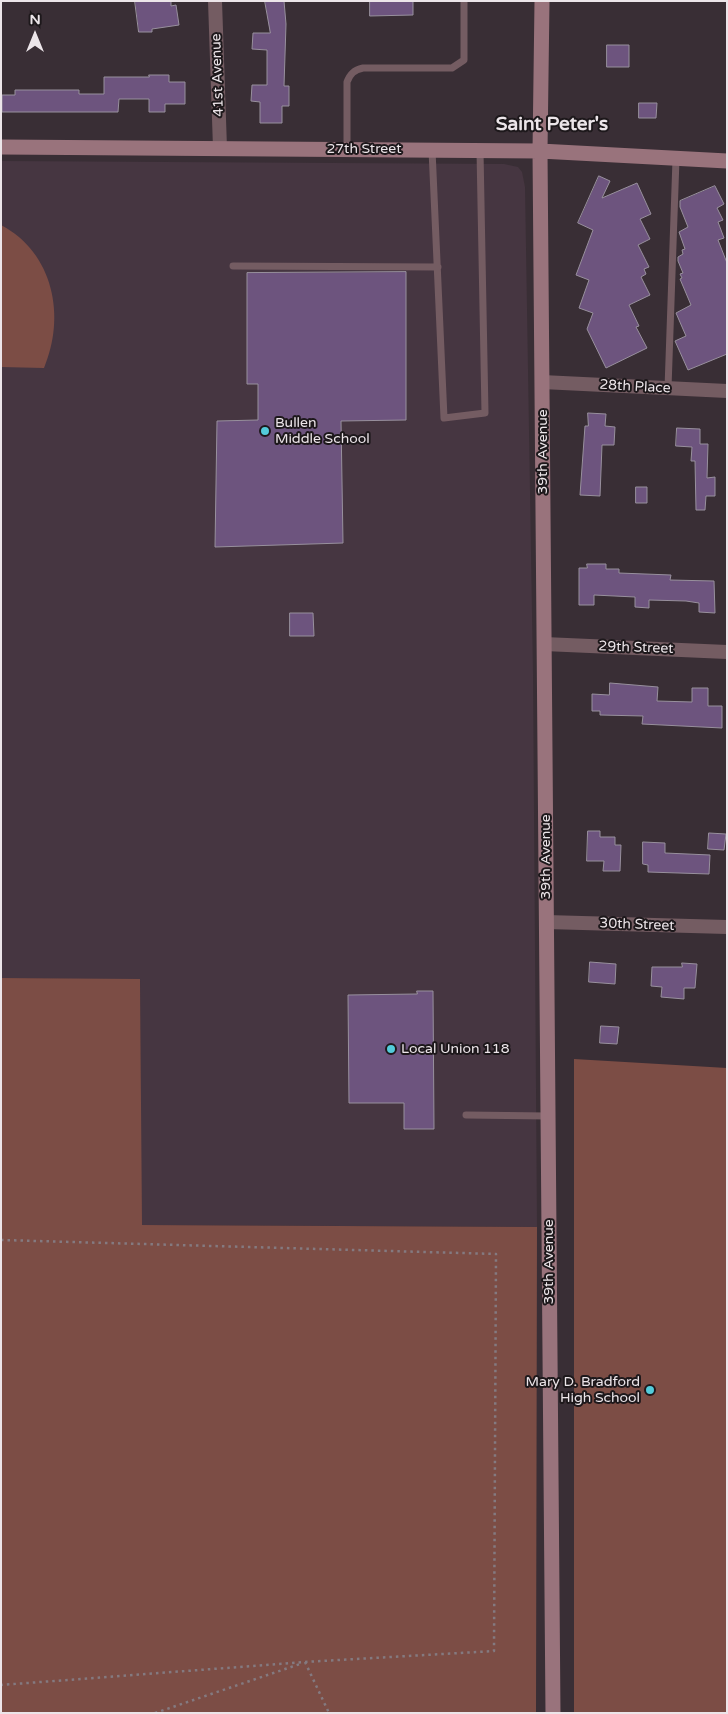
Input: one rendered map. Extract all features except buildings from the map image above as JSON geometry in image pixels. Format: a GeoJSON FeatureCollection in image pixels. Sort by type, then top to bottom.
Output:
{"type":"FeatureCollection","features":[{"type":"Feature","properties":{"kind":"street","name":"41st Avenue"},"geometry":{"type":"LineString","coordinates":[[215,1],[220,148]]}},
{"type":"Feature","properties":{"kind":"street","name":"39th Avenue"},"geometry":{"type":"LineString","coordinates":[[542,1],[540,151],[553,1713]]}},
{"type":"Feature","properties":{"kind":"street","name":"27th Street"},"geometry":{"type":"LineString","coordinates":[[1,147],[540,151],[727,161]]}},
{"type":"Feature","properties":{"kind":"street","name":"28th Place"},"geometry":{"type":"LineString","coordinates":[[542,382],[727,391]]}},
{"type":"Feature","properties":{"kind":"street","name":"29th Street"},"geometry":{"type":"LineString","coordinates":[[544,644],[727,652]]}},
{"type":"Feature","properties":{"kind":"street","name":"30th Street"},"geometry":{"type":"LineString","coordinates":[[546,922],[727,927]]}},
{"type":"Feature","properties":{"kind":"lane"},"geometry":{"type":"LineString","coordinates":[[346,149],[346,82],[349,76],[356,70],[363,68],[452,68],[459,65],[464,60],[464,1]]}},
{"type":"Feature","properties":{"kind":"lane"},"geometry":{"type":"LineString","coordinates":[[432,150],[444,418],[485,413],[480,151]]}},
{"type":"Feature","properties":{"kind":"lane"},"geometry":{"type":"LineString","coordinates":[[668,388],[676,158]]}},
{"type":"Feature","properties":{"kind":"lane"},"geometry":{"type":"LineString","coordinates":[[233,266],[438,267]]}},
{"type":"Feature","properties":{"kind":"lane"},"geometry":{"type":"LineString","coordinates":[[466,1115],[548,1116]]}},
{"type":"Feature","properties":{"kind":"path"},"geometry":{"type":"LineString","coordinates":[[1,1240],[496,1254],[494,1651],[305,1662],[1,1685]]}},
{"type":"Feature","properties":{"kind":"path"},"geometry":{"type":"LineString","coordinates":[[155,1713],[305,1662]]}},
{"type":"Feature","properties":{"kind":"path"},"geometry":{"type":"LineString","coordinates":[[305,1662],[329,1713]]}},
{"type":"Feature","properties":{"kind":"shaded area","name":"Bullen Middle School"},"geometry":{"type":"Polygon","coordinates":[[[1,161],[504,164],[518,167],[522,172],[525,187],[533,674],[537,1227],[141,1225],[140,980],[1,978],[1,161]]]}},
{"type":"Feature","properties":{"kind":"shaded area"},"geometry":{"type":"Polygon","coordinates":[[[1,225],[19,237],[33,252],[44,269],[51,288],[54,328],[51,348],[44,368],[1,367],[1,225]]]}},
{"type":"Feature","properties":{"kind":"shaded area"},"geometry":{"type":"Polygon","coordinates":[[[1,978],[140,979],[142,1225],[537,1227],[536,1713],[1,1713],[1,978]]]}},
{"type":"Feature","properties":{"kind":"shaded area","name":"Mary D. Bradford High School"},"geometry":{"type":"Polygon","coordinates":[[[574,1059],[727,1068],[727,1713],[574,1713],[574,1059]]]}},
{"type":"Feature","properties":{"kind":"place","name":"Bullen Middle School"},"geometry":{"type":"Point","coordinates":[265,431]}},
{"type":"Feature","properties":{"kind":"place","name":"Local Union 118"},"geometry":{"type":"Point","coordinates":[391,1049]}},
{"type":"Feature","properties":{"kind":"place","name":"Mary D. Bradford High School"},"geometry":{"type":"Point","coordinates":[650,1390]}},
{"type":"Feature","properties":{"kind":"district","name":"Saint Peter's"},"geometry":{"type":"Point","coordinates":[552,125]}}]}
